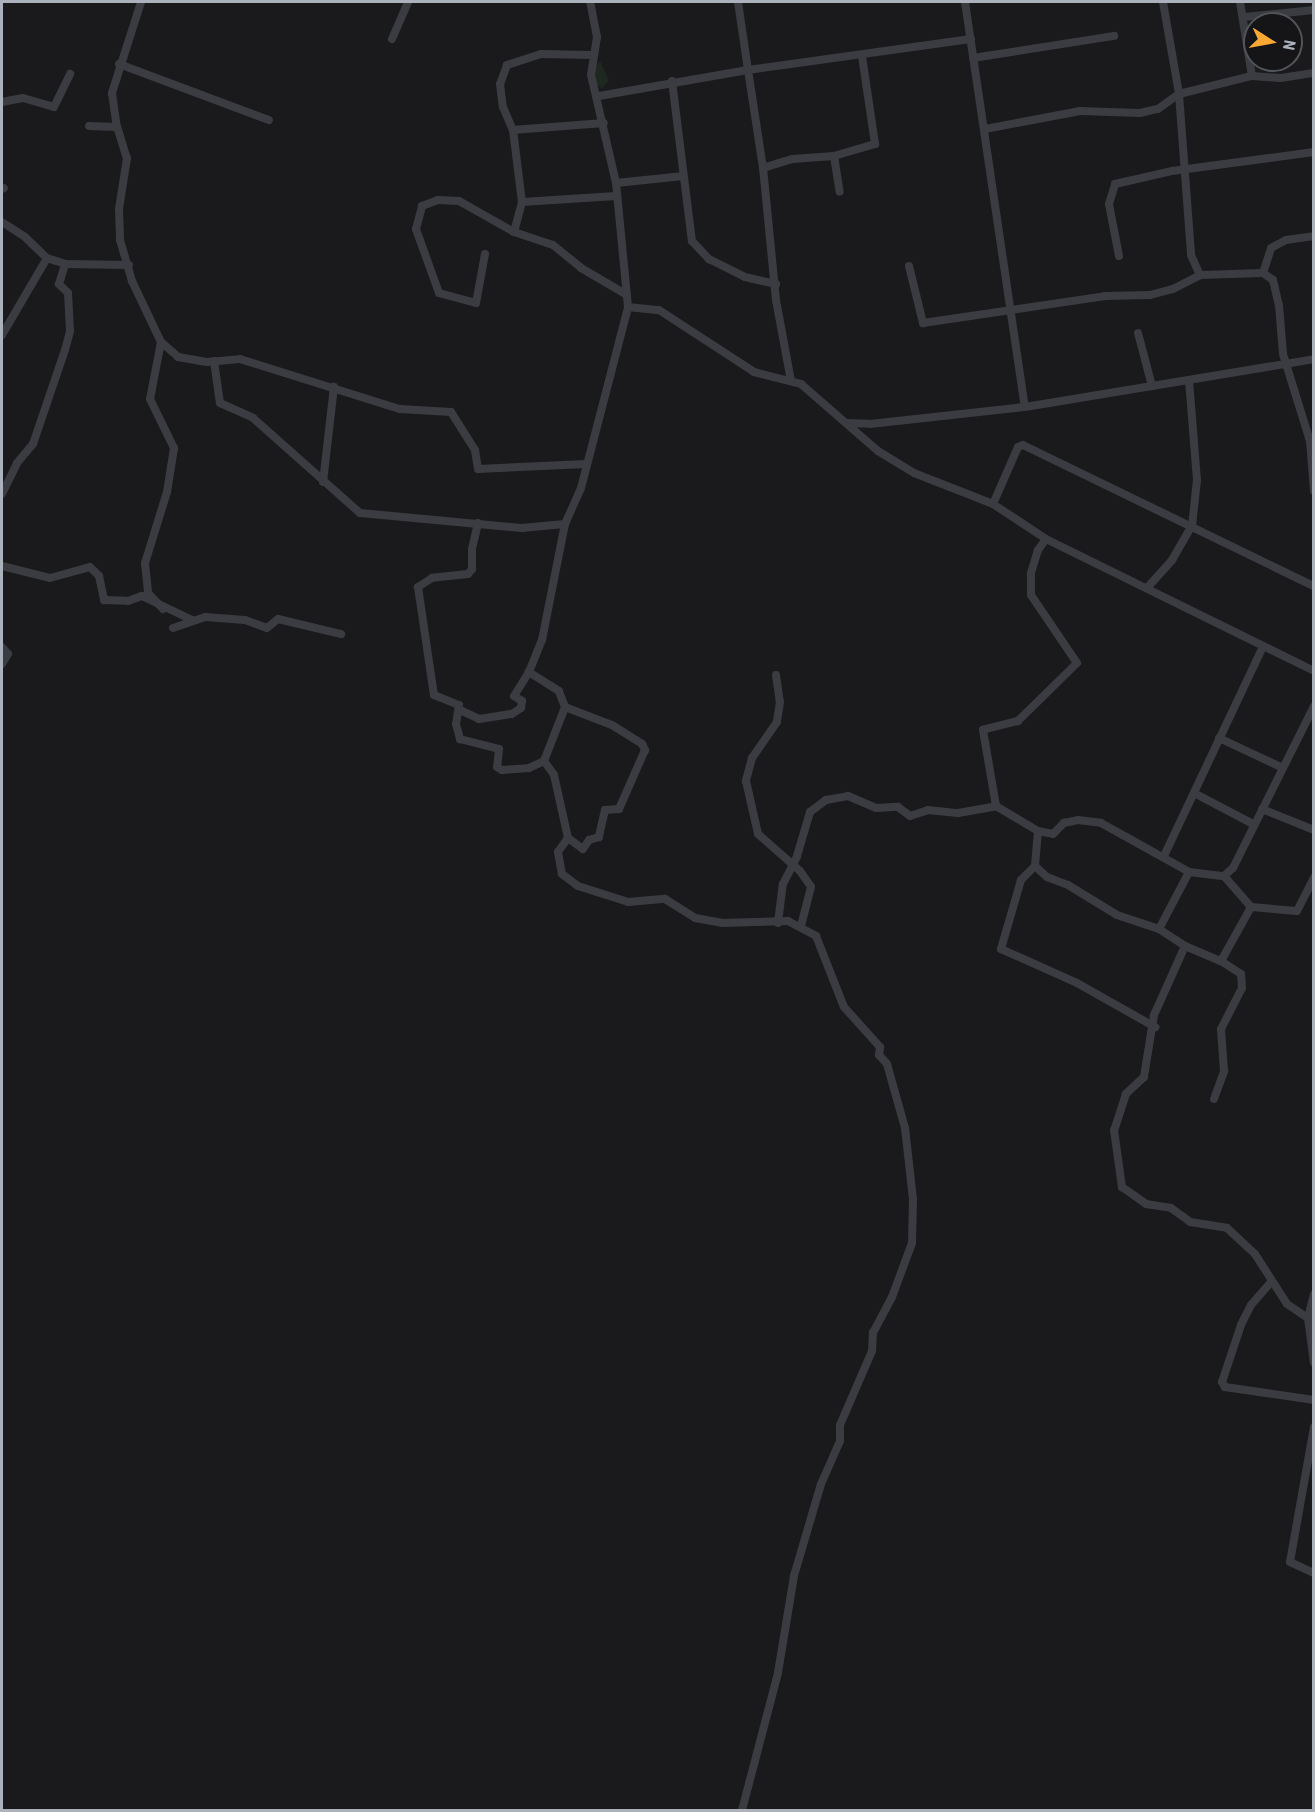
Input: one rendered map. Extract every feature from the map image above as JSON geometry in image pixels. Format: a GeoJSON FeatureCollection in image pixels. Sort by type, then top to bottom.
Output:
{"type":"FeatureCollection","features":[{"type":"Feature","properties":{"kind":"street"},"geometry":{"type":"LineString","coordinates":[[141,2],[119,64],[112,93],[117,127],[127,158],[119,225],[129,265],[161,342],[178,357],[214,361],[240,359],[334,387],[400,410],[451,412],[476,450],[478,469],[586,464]]}},
{"type":"Feature","properties":{"kind":"street"},"geometry":{"type":"LineString","coordinates":[[392,39],[408,2]]}},
{"type":"Feature","properties":{"kind":"street"},"geometry":{"type":"LineString","coordinates":[[460,710],[479,719],[518,712],[522,701],[514,696],[529,672],[551,603],[565,524],[586,464],[628,307],[616,183],[599,96],[591,75],[592,55],[597,37],[590,2]]}},
{"type":"Feature","properties":{"kind":"street"},"geometry":{"type":"LineString","coordinates":[[738,2],[791,381]]}},
{"type":"Feature","properties":{"kind":"street"},"geometry":{"type":"LineString","coordinates":[[965,2],[1013,312],[1025,407]]}},
{"type":"Feature","properties":{"kind":"street"},"geometry":{"type":"LineString","coordinates":[[1163,2],[1179,94],[1191,255],[1200,275]]}},
{"type":"Feature","properties":{"kind":"street"},"geometry":{"type":"LineString","coordinates":[[1288,12],[1314,9]]}},
{"type":"Feature","properties":{"kind":"street"},"geometry":{"type":"LineString","coordinates":[[973,58],[1114,36]]}},
{"type":"Feature","properties":{"kind":"street"},"geometry":{"type":"LineString","coordinates":[[599,96],[672,81],[971,39]]}},
{"type":"Feature","properties":{"kind":"street"},"geometry":{"type":"LineString","coordinates":[[514,232],[522,202],[513,130],[502,107],[500,84],[507,65],[541,54],[592,55]]}},
{"type":"Feature","properties":{"kind":"street"},"geometry":{"type":"LineString","coordinates":[[763,168],[793,159],[834,156],[875,144],[862,56]]}},
{"type":"Feature","properties":{"kind":"street"},"geometry":{"type":"LineString","coordinates":[[119,64],[269,120]]}},
{"type":"Feature","properties":{"kind":"street"},"geometry":{"type":"LineString","coordinates":[[1251,72],[1252,76]]}},
{"type":"Feature","properties":{"kind":"street"},"geometry":{"type":"LineString","coordinates":[[985,129],[1080,111],[1140,113],[1158,109],[1179,94],[1252,76],[1281,78],[1314,73]]}},
{"type":"Feature","properties":{"kind":"street"},"geometry":{"type":"LineString","coordinates":[[2,102],[23,98],[54,107],[70,74]]}},
{"type":"Feature","properties":{"kind":"street"},"geometry":{"type":"LineString","coordinates":[[672,81],[692,242],[696,249],[745,277],[776,284]]}},
{"type":"Feature","properties":{"kind":"street"},"geometry":{"type":"LineString","coordinates":[[513,130],[604,123]]}},
{"type":"Feature","properties":{"kind":"street"},"geometry":{"type":"LineString","coordinates":[[89,126],[117,127]]}},
{"type":"Feature","properties":{"kind":"street"},"geometry":{"type":"LineString","coordinates":[[1119,256],[1109,204],[1115,184],[1186,169],[1314,152]]}},
{"type":"Feature","properties":{"kind":"street"},"geometry":{"type":"LineString","coordinates":[[834,156],[840,192]]}},
{"type":"Feature","properties":{"kind":"street"},"geometry":{"type":"LineString","coordinates":[[616,183],[684,176]]}},
{"type":"Feature","properties":{"kind":"street"},"geometry":{"type":"LineString","coordinates":[[522,202],[616,196]]}},
{"type":"Feature","properties":{"kind":"street"},"geometry":{"type":"LineString","coordinates":[[484,254],[476,303],[439,293],[416,229],[422,206],[453,198],[514,232],[553,245],[581,268],[627,295]]}},
{"type":"Feature","properties":{"kind":"street"},"geometry":{"type":"LineString","coordinates":[[2,222],[25,237],[47,258],[65,264],[129,265]]}},
{"type":"Feature","properties":{"kind":"street"},"geometry":{"type":"LineString","coordinates":[[1263,273],[1271,248],[1286,240],[1314,236]]}},
{"type":"Feature","properties":{"kind":"street"},"geometry":{"type":"LineString","coordinates":[[2,334],[47,258]]}},
{"type":"Feature","properties":{"kind":"street"},"geometry":{"type":"LineString","coordinates":[[2,494],[17,463],[28,453],[46,412],[50,388],[65,350],[70,331],[68,293],[59,284],[65,264]]}},
{"type":"Feature","properties":{"kind":"street"},"geometry":{"type":"LineString","coordinates":[[909,266],[923,323],[1013,312],[1105,296],[1150,295],[1173,290],[1200,275],[1263,273],[1273,280],[1279,305],[1286,363],[1312,441],[1314,492]]}},
{"type":"Feature","properties":{"kind":"street"},"geometry":{"type":"LineString","coordinates":[[628,307],[635,305],[668,314],[754,372],[767,378],[801,384],[878,451],[914,473],[993,504],[1046,539],[1314,671]]}},
{"type":"Feature","properties":{"kind":"street"},"geometry":{"type":"LineString","coordinates":[[1138,333],[1152,386]]}},
{"type":"Feature","properties":{"kind":"street"},"geometry":{"type":"LineString","coordinates":[[161,342],[150,399],[170,435],[174,461],[158,524],[146,550],[144,575],[148,593],[164,609]]}},
{"type":"Feature","properties":{"kind":"street"},"geometry":{"type":"LineString","coordinates":[[847,423],[870,424],[1025,407],[1314,359]]}},
{"type":"Feature","properties":{"kind":"street"},"geometry":{"type":"LineString","coordinates":[[214,361],[220,403],[253,418],[324,482],[367,516],[522,528],[565,524]]}},
{"type":"Feature","properties":{"kind":"street"},"geometry":{"type":"LineString","coordinates":[[1147,588],[1172,560],[1192,526],[1197,480],[1189,380]]}},
{"type":"Feature","properties":{"kind":"street"},"geometry":{"type":"LineString","coordinates":[[324,482],[334,387]]}},
{"type":"Feature","properties":{"kind":"street"},"geometry":{"type":"LineString","coordinates":[[993,504],[1018,447],[1023,445],[1314,586]]}},
{"type":"Feature","properties":{"kind":"street"},"geometry":{"type":"LineString","coordinates":[[478,523],[472,549],[472,569],[468,574],[432,578],[418,587],[434,695],[459,705],[456,724],[460,739],[499,749],[497,766],[502,770],[529,768],[544,761],[565,707],[559,691],[529,672]]}},
{"type":"Feature","properties":{"kind":"street"},"geometry":{"type":"LineString","coordinates":[[996,806],[983,730],[1018,721],[1077,663],[1031,595],[1031,573],[1038,550],[1046,539]]}},
{"type":"Feature","properties":{"kind":"street"},"geometry":{"type":"LineString","coordinates":[[2,566],[50,578],[90,567],[99,576],[104,600],[128,601],[142,596],[164,609],[192,620]]}},
{"type":"Feature","properties":{"kind":"street"},"geometry":{"type":"LineString","coordinates":[[174,628],[206,616],[245,620],[267,628],[278,619],[341,634]]}},
{"type":"Feature","properties":{"kind":"street"},"geometry":{"type":"LineString","coordinates":[[2,647],[8,654],[2,664]]}},
{"type":"Feature","properties":{"kind":"street"},"geometry":{"type":"LineString","coordinates":[[1164,856],[1263,647]]}},
{"type":"Feature","properties":{"kind":"street"},"geometry":{"type":"LineString","coordinates":[[776,675],[780,702],[777,722],[752,758],[746,781],[758,834],[793,865],[812,893],[801,926]]}},
{"type":"Feature","properties":{"kind":"street"},"geometry":{"type":"LineString","coordinates":[[1224,876],[1233,868],[1281,767],[1314,706]]}},
{"type":"Feature","properties":{"kind":"street"},"geometry":{"type":"LineString","coordinates":[[544,761],[554,775],[568,838],[583,849],[589,840],[599,837],[605,810],[619,809],[645,750],[642,744],[612,725],[565,707]]}},
{"type":"Feature","properties":{"kind":"street"},"geometry":{"type":"LineString","coordinates":[[1219,738],[1281,767]]}},
{"type":"Feature","properties":{"kind":"street"},"geometry":{"type":"LineString","coordinates":[[1194,794],[1253,824]]}},
{"type":"Feature","properties":{"kind":"street"},"geometry":{"type":"LineString","coordinates":[[778,923],[783,884],[793,865],[810,812],[826,800],[848,796],[876,808],[898,807],[910,816],[928,810],[958,813],[996,806],[1038,831],[1053,834],[1064,823],[1078,820],[1101,823],[1141,848],[1164,856],[1190,872],[1224,876],[1251,907],[1297,911],[1314,877]]}},
{"type":"Feature","properties":{"kind":"street"},"geometry":{"type":"LineString","coordinates":[[1262,809],[1314,830]]}},
{"type":"Feature","properties":{"kind":"street"},"geometry":{"type":"LineString","coordinates":[[1038,831],[1035,867],[1022,880],[1001,949],[1077,983],[1155,1027]]}},
{"type":"Feature","properties":{"kind":"street"},"geometry":{"type":"LineString","coordinates":[[568,838],[558,852],[562,874],[596,893],[628,902],[664,899],[695,918],[722,923],[788,921],[816,936],[844,1006],[880,1047],[879,1055],[887,1064],[910,1162],[912,1243],[892,1297],[873,1332],[872,1351],[840,1425],[840,1441],[821,1484],[794,1576],[778,1673],[742,1810]]}},
{"type":"Feature","properties":{"kind":"street"},"geometry":{"type":"LineString","coordinates":[[1035,867],[1047,878],[1068,885],[1117,915],[1159,929],[1185,946],[1221,961],[1241,974],[1242,988],[1221,1029],[1224,1071],[1214,1099]]}},
{"type":"Feature","properties":{"kind":"street"},"geometry":{"type":"LineString","coordinates":[[1159,929],[1190,872]]}},
{"type":"Feature","properties":{"kind":"street"},"geometry":{"type":"LineString","coordinates":[[1221,961],[1251,907]]}},
{"type":"Feature","properties":{"kind":"street"},"geometry":{"type":"LineString","coordinates":[[1185,946],[1155,1015],[1155,1027],[1147,1048],[1144,1077],[1126,1094],[1114,1130],[1122,1187],[1146,1204],[1171,1208],[1190,1222],[1227,1228],[1255,1254],[1287,1304],[1308,1318]]}},
{"type":"Feature","properties":{"kind":"street"},"geometry":{"type":"LineString","coordinates":[[1271,1282],[1241,1325],[1222,1382],[1225,1387],[1314,1400]]}},
{"type":"Feature","properties":{"kind":"street"},"geometry":{"type":"LineString","coordinates":[[1314,1294],[1308,1318],[1314,1364]]}},
{"type":"Feature","properties":{"kind":"street"},"geometry":{"type":"LineString","coordinates":[[1314,1427],[1290,1562],[1314,1573]]}},
{"type":"Feature","properties":{"kind":"shaded area"},"geometry":{"type":"Polygon","coordinates":[[[600,61],[609,80],[602,89],[596,84],[593,70],[600,61]]]}}]}
